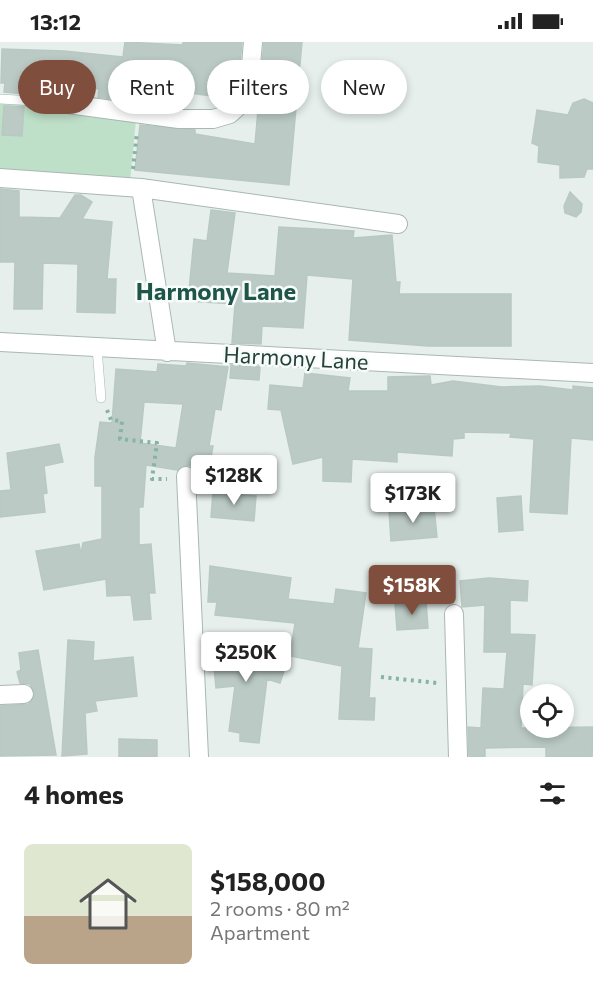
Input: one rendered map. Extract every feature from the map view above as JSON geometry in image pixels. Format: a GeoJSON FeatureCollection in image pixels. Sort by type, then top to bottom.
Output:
{"type":"FeatureCollection","features":[{"type":"Feature","properties":{"kind":"street"},"geometry":{"type":"LineString","coordinates":[[148,114],[201,119],[230,114],[244,101],[249,88],[253,42]]}},
{"type":"Feature","properties":{"kind":"street"},"geometry":{"type":"LineString","coordinates":[[0,178],[136,187],[398,224]]}},
{"type":"Feature","properties":{"kind":"street"},"geometry":{"type":"LineString","coordinates":[[136,187],[167,352]]}},
{"type":"Feature","properties":{"kind":"street","name":"Harmony Lane"},"geometry":{"type":"LineString","coordinates":[[0,342],[593,373]]}},
{"type":"Feature","properties":{"kind":"street"},"geometry":{"type":"LineString","coordinates":[[186,478],[199,757]]}},
{"type":"Feature","properties":{"kind":"street"},"geometry":{"type":"LineString","coordinates":[[454,614],[458,757]]}},
{"type":"Feature","properties":{"kind":"street"},"geometry":{"type":"LineString","coordinates":[[0,695],[24,694]]}},
{"type":"Feature","properties":{"kind":"lane"},"geometry":{"type":"LineString","coordinates":[[0,99],[18,100]]}},
{"type":"Feature","properties":{"kind":"lane"},"geometry":{"type":"LineString","coordinates":[[97,348],[101,398]]}},
{"type":"Feature","properties":{"kind":"path"},"geometry":{"type":"LineString","coordinates":[[136,187],[138,114]]}},
{"type":"Feature","properties":{"kind":"path"},"geometry":{"type":"LineString","coordinates":[[101,398],[111,420],[122,421],[120,439],[157,443],[152,479],[186,478]]}},
{"type":"Feature","properties":{"kind":"path"},"geometry":{"type":"LineString","coordinates":[[381,677],[456,685]]}},
{"type":"Feature","properties":{"kind":"green space"},"geometry":{"type":"Polygon","coordinates":[[[0,99],[18,102],[18,114],[96,114],[136,120],[130,181],[0,171],[0,99]]]}},
{"type":"Feature","properties":{"kind":"building"},"geometry":{"type":"Polygon","coordinates":[[[125,42],[183,45],[183,42],[242,42],[240,60],[207,60],[207,95],[195,94],[195,60],[108,60],[108,98],[98,97],[96,60],[18,60],[18,93],[4,92],[5,83],[1,83],[2,49],[64,51],[123,57],[125,42]]]}},
{"type":"Feature","properties":{"kind":"building"},"geometry":{"type":"Polygon","coordinates":[[[264,42],[302,42],[300,60],[262,60],[264,42]]]}},
{"type":"Feature","properties":{"kind":"building"},"geometry":{"type":"Polygon","coordinates":[[[584,99],[593,103],[593,169],[587,169],[584,177],[560,178],[560,165],[538,162],[539,146],[532,143],[537,110],[568,115],[573,103],[584,99]]]}},
{"type":"Feature","properties":{"kind":"building"},"geometry":{"type":"Polygon","coordinates":[[[4,106],[18,107],[18,114],[24,114],[22,136],[2,135],[4,106]]]}},
{"type":"Feature","properties":{"kind":"building"},"geometry":{"type":"Polygon","coordinates":[[[258,114],[295,114],[289,185],[135,170],[140,125],[195,130],[195,134],[255,144],[258,114]]]}},
{"type":"Feature","properties":{"kind":"building"},"geometry":{"type":"Polygon","coordinates":[[[0,189],[19,191],[19,217],[60,218],[75,195],[81,195],[92,202],[82,219],[112,222],[107,279],[116,279],[115,313],[77,312],[78,264],[43,263],[42,309],[14,309],[15,262],[0,262],[0,189]]]}},
{"type":"Feature","properties":{"kind":"building"},"geometry":{"type":"Polygon","coordinates":[[[570,192],[582,204],[581,212],[576,217],[565,213],[564,206],[570,192]]]}},
{"type":"Feature","properties":{"kind":"building"},"geometry":{"type":"Polygon","coordinates":[[[211,210],[235,213],[227,273],[275,276],[279,227],[354,231],[353,238],[392,235],[396,282],[400,282],[399,294],[511,294],[511,346],[428,346],[349,340],[353,279],[307,275],[303,328],[262,326],[261,344],[232,343],[235,304],[188,301],[194,239],[207,241],[211,210]]]}},
{"type":"Feature","properties":{"kind":"building"},"geometry":{"type":"Polygon","coordinates":[[[187,363],[228,367],[221,410],[215,409],[209,446],[213,446],[208,475],[197,473],[192,466],[186,465],[177,470],[146,465],[143,507],[139,507],[139,545],[151,544],[155,593],[149,593],[151,619],[134,620],[131,595],[107,596],[106,579],[44,590],[36,551],[79,544],[81,554],[83,543],[102,539],[102,486],[95,486],[95,457],[100,422],[112,423],[116,369],[157,372],[158,364],[186,366],[187,363]],[[144,402],[140,443],[176,448],[183,404],[144,402]]]}},
{"type":"Feature","properties":{"kind":"building"},"geometry":{"type":"Polygon","coordinates":[[[231,365],[260,367],[259,380],[230,378],[231,365]]]}},
{"type":"Feature","properties":{"kind":"building"},"geometry":{"type":"Polygon","coordinates":[[[305,373],[350,378],[348,391],[388,391],[388,377],[427,376],[430,376],[431,385],[453,381],[502,387],[540,386],[573,390],[573,386],[593,388],[593,440],[571,438],[567,514],[530,512],[534,439],[510,437],[511,433],[464,432],[464,438],[453,439],[452,456],[397,452],[397,462],[352,459],[351,482],[323,481],[323,457],[293,464],[281,410],[268,409],[270,385],[303,388],[305,373]]]}},
{"type":"Feature","properties":{"kind":"building"},"geometry":{"type":"Polygon","coordinates":[[[59,444],[63,462],[44,466],[47,493],[43,494],[45,512],[0,517],[0,491],[11,490],[7,453],[59,444]]]}},
{"type":"Feature","properties":{"kind":"building"},"geometry":{"type":"Polygon","coordinates":[[[213,492],[256,496],[254,521],[211,517],[213,492]]]}},
{"type":"Feature","properties":{"kind":"building"},"geometry":{"type":"Polygon","coordinates":[[[521,496],[523,530],[499,532],[497,498],[521,496]]]}},
{"type":"Feature","properties":{"kind":"building"},"geometry":{"type":"Polygon","coordinates":[[[434,507],[437,537],[391,541],[389,511],[434,507]]]}},
{"type":"Feature","properties":{"kind":"building"},"geometry":{"type":"Polygon","coordinates":[[[210,566],[291,578],[288,599],[334,604],[336,589],[366,593],[358,648],[372,649],[369,698],[375,698],[374,720],[339,719],[342,666],[290,656],[295,623],[215,615],[217,602],[208,602],[210,566]]]}},
{"type":"Feature","properties":{"kind":"building"},"geometry":{"type":"Polygon","coordinates":[[[489,578],[528,581],[527,601],[510,600],[510,634],[535,635],[532,684],[520,684],[520,738],[574,738],[574,727],[593,727],[592,757],[546,757],[546,747],[485,748],[485,757],[469,757],[468,727],[481,728],[483,688],[504,689],[507,652],[484,652],[485,605],[462,607],[460,581],[489,578]]]}},
{"type":"Feature","properties":{"kind":"building"},"geometry":{"type":"Polygon","coordinates":[[[426,601],[428,628],[397,630],[395,603],[426,601]]]}},
{"type":"Feature","properties":{"kind":"building"},"geometry":{"type":"Polygon","coordinates":[[[211,635],[288,659],[280,683],[267,679],[259,743],[240,741],[240,733],[229,731],[235,686],[216,688],[211,635]]]}},
{"type":"Feature","properties":{"kind":"building"},"geometry":{"type":"Polygon","coordinates":[[[68,640],[94,642],[93,661],[133,657],[137,696],[95,701],[97,711],[85,713],[87,754],[62,756],[68,640]]]}},
{"type":"Feature","properties":{"kind":"building"},"geometry":{"type":"Polygon","coordinates":[[[38,650],[56,755],[0,756],[0,706],[29,704],[35,694],[30,684],[20,683],[17,672],[21,670],[19,653],[38,650]]]}},
{"type":"Feature","properties":{"kind":"building"},"geometry":{"type":"Polygon","coordinates":[[[119,739],[157,740],[157,757],[119,757],[119,739]]]}},
{"type":"Feature","properties":{"kind":"district","name":"Harmony Lane"},"geometry":{"type":"Point","coordinates":[216,292]}}]}
